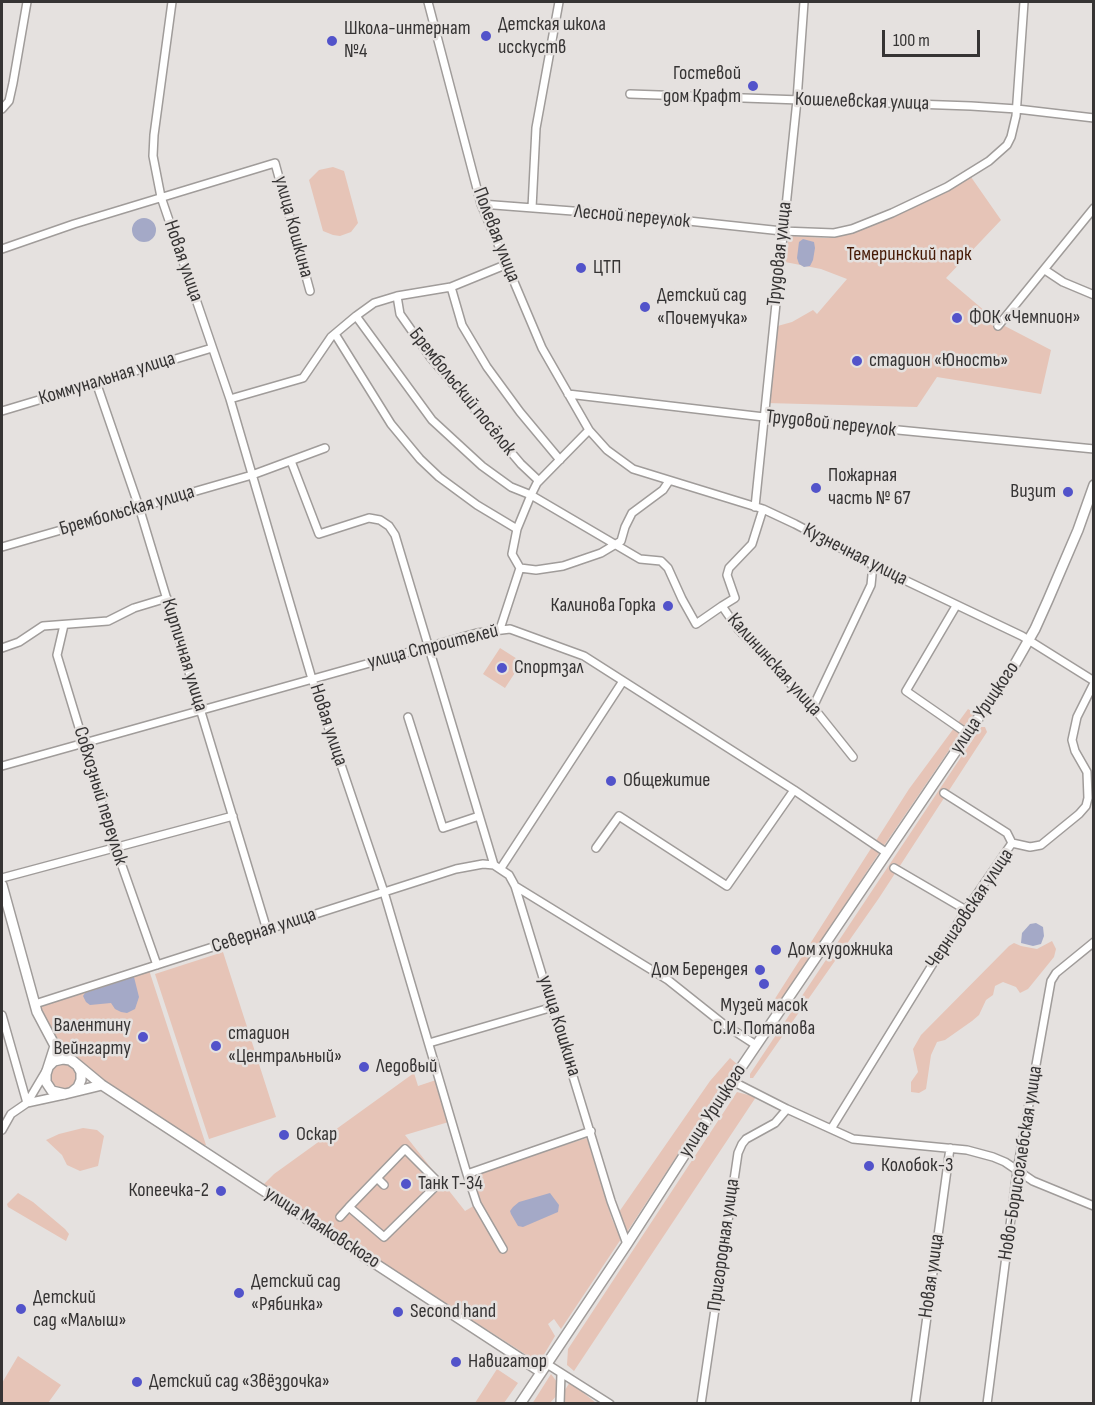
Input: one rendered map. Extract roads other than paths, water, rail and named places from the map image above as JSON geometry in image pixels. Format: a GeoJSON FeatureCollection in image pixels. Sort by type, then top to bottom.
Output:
{"type":"FeatureCollection","features":[{"type":"Feature","properties":{"kind":"main road","name":"улица Урицкого"},"geometry":{"type":"LineString","coordinates":[[520,1404],[732,1081],[968,734],[1029,640],[1074,540],[1094,485]]}},
{"type":"Feature","properties":{"kind":"main road"},"geometry":{"type":"LineString","coordinates":[[2,885],[35,1005],[55,1046],[46,1074],[48,1086],[52,1091],[65,1094],[102,1085]]}},
{"type":"Feature","properties":{"kind":"main road","name":"улица Маяковского"},"geometry":{"type":"LineString","coordinates":[[55,1046],[102,1085],[544,1368]]}},
{"type":"Feature","properties":{"kind":"main road"},"geometry":{"type":"LineString","coordinates":[[49,1066],[54,1061],[63,1059],[70,1060],[77,1065],[81,1072],[81,1080],[72,1092],[65,1094]]}},
{"type":"Feature","properties":{"kind":"street"},"geometry":{"type":"LineString","coordinates":[[2,109],[9,101],[27,2]]}},
{"type":"Feature","properties":{"kind":"street","name":"Новая улица"},"geometry":{"type":"LineString","coordinates":[[172,2],[154,135],[153,156],[161,197],[230,399],[312,679],[384,892],[467,1174],[477,1204],[503,1249]]}},
{"type":"Feature","properties":{"kind":"street","name":"Полевая улица"},"geometry":{"type":"LineString","coordinates":[[428,2],[481,204],[542,348],[589,430],[608,450]]}},
{"type":"Feature","properties":{"kind":"street"},"geometry":{"type":"LineString","coordinates":[[532,208],[536,128],[559,2]]}},
{"type":"Feature","properties":{"kind":"street","name":"Трудовая улица"},"geometry":{"type":"LineString","coordinates":[[755,507],[797,100],[804,2]]}},
{"type":"Feature","properties":{"kind":"street","name":"Лесной переулок"},"geometry":{"type":"LineString","coordinates":[[481,204],[651,217],[782,231],[834,234],[852,229],[947,187],[989,161],[1007,145],[1015,123],[1017,109],[1024,2]]}},
{"type":"Feature","properties":{"kind":"street","name":"Кошелевская улица"},"geometry":{"type":"LineString","coordinates":[[630,94],[1017,109],[1094,118]]}},
{"type":"Feature","properties":{"kind":"street","name":"Новая улица"},"geometry":{"type":"LineString","coordinates":[[161,197],[275,163]]}},
{"type":"Feature","properties":{"kind":"street","name":"улица Кошкина"},"geometry":{"type":"LineString","coordinates":[[275,163],[310,291]]}},
{"type":"Feature","properties":{"kind":"street"},"geometry":{"type":"LineString","coordinates":[[2,249],[161,197]]}},
{"type":"Feature","properties":{"kind":"street"},"geometry":{"type":"LineString","coordinates":[[998,326],[1094,208]]}},
{"type":"Feature","properties":{"kind":"street"},"geometry":{"type":"LineString","coordinates":[[230,399],[303,378],[335,334],[374,303],[397,296],[450,287],[506,265]]}},
{"type":"Feature","properties":{"kind":"street"},"geometry":{"type":"LineString","coordinates":[[1045,270],[1063,282],[1094,296]]}},
{"type":"Feature","properties":{"kind":"street","name":"Брембольский посёлок"},"geometry":{"type":"LineString","coordinates":[[450,287],[462,325],[487,367],[520,412],[560,460]]}},
{"type":"Feature","properties":{"kind":"street","name":"Брембольский посёлок"},"geometry":{"type":"LineString","coordinates":[[397,296],[400,314],[431,358],[520,464],[539,481]]}},
{"type":"Feature","properties":{"kind":"street","name":"Брембольский посёлок"},"geometry":{"type":"LineString","coordinates":[[356,316],[432,420],[482,466],[511,487],[531,495]]}},
{"type":"Feature","properties":{"kind":"street"},"geometry":{"type":"LineString","coordinates":[[335,334],[391,424],[420,459],[439,477],[477,505],[517,529]]}},
{"type":"Feature","properties":{"kind":"street","name":"Коммунальная улица"},"geometry":{"type":"LineString","coordinates":[[2,411],[212,348]]}},
{"type":"Feature","properties":{"kind":"street","name":"Кирпичная улица"},"geometry":{"type":"LineString","coordinates":[[96,382],[139,507],[267,930]]}},
{"type":"Feature","properties":{"kind":"street","name":"Трудовой переулок"},"geometry":{"type":"LineString","coordinates":[[568,394],[764,417],[1094,449]]}},
{"type":"Feature","properties":{"kind":"street"},"geometry":{"type":"LineString","coordinates":[[500,629],[520,568],[512,554],[517,529],[531,495],[539,481],[589,430]]}},
{"type":"Feature","properties":{"kind":"street","name":"Брембольская улица"},"geometry":{"type":"LineString","coordinates":[[2,547],[252,475],[325,448]]}},
{"type":"Feature","properties":{"kind":"street","name":"Кузнечная улица"},"geometry":{"type":"LineString","coordinates":[[608,450],[633,469],[763,509],[1029,640],[1094,682]]}},
{"type":"Feature","properties":{"kind":"street"},"geometry":{"type":"LineString","coordinates":[[291,461],[319,534],[369,518],[380,520],[389,526],[395,535],[494,865]]}},
{"type":"Feature","properties":{"kind":"street"},"geometry":{"type":"LineString","coordinates":[[520,568],[536,570],[562,566],[601,553],[621,541],[632,513],[663,490],[669,481]]}},
{"type":"Feature","properties":{"kind":"street","name":"Калининская улица"},"geometry":{"type":"LineString","coordinates":[[531,495],[640,559],[661,561],[668,568],[696,624],[735,598],[727,575],[729,568],[752,543],[763,509]]}},
{"type":"Feature","properties":{"kind":"street"},"geometry":{"type":"LineString","coordinates":[[813,707],[871,585],[873,565]]}},
{"type":"Feature","properties":{"kind":"street"},"geometry":{"type":"LineString","coordinates":[[2,648],[19,642],[43,626],[108,621],[134,608],[167,598]]}},
{"type":"Feature","properties":{"kind":"street","name":"Калининская улица"},"geometry":{"type":"LineString","coordinates":[[722,606],[738,629],[813,707],[853,757]]}},
{"type":"Feature","properties":{"kind":"street"},"geometry":{"type":"LineString","coordinates":[[956,606],[906,691],[968,734]]}},
{"type":"Feature","properties":{"kind":"street","name":"Совхозный переулок"},"geometry":{"type":"LineString","coordinates":[[64,625],[57,655],[115,846],[157,965]]}},
{"type":"Feature","properties":{"kind":"street","name":"улица Строителей"},"geometry":{"type":"LineString","coordinates":[[2,766],[428,646],[477,633],[512,629],[584,656],[794,790],[887,853]]}},
{"type":"Feature","properties":{"kind":"street"},"geometry":{"type":"LineString","coordinates":[[501,868],[623,681]]}},
{"type":"Feature","properties":{"kind":"street","name":"Черниговская улица"},"geometry":{"type":"LineString","coordinates":[[831,1129],[966,910],[1012,843],[1030,847],[1041,845],[1086,806],[1087,772],[1075,751],[1072,740],[1077,717],[1094,682]]}},
{"type":"Feature","properties":{"kind":"street"},"geometry":{"type":"LineString","coordinates":[[408,717],[443,828],[479,816]]}},
{"type":"Feature","properties":{"kind":"street"},"geometry":{"type":"LineString","coordinates":[[596,848],[619,816],[727,886],[794,790]]}},
{"type":"Feature","properties":{"kind":"street"},"geometry":{"type":"LineString","coordinates":[[944,793],[1007,833],[1012,843]]}},
{"type":"Feature","properties":{"kind":"street"},"geometry":{"type":"LineString","coordinates":[[2,878],[233,816]]}},
{"type":"Feature","properties":{"kind":"street","name":"Северная улица"},"geometry":{"type":"LineString","coordinates":[[35,1005],[456,869],[483,864],[494,865]]}},
{"type":"Feature","properties":{"kind":"street","name":"улица Кошкина"},"geometry":{"type":"LineString","coordinates":[[494,865],[509,874],[515,886],[611,1201],[627,1244]]}},
{"type":"Feature","properties":{"kind":"street"},"geometry":{"type":"LineString","coordinates":[[894,868],[966,910]]}},
{"type":"Feature","properties":{"kind":"street"},"geometry":{"type":"LineString","coordinates":[[515,886],[668,980],[722,1023],[756,1045]]}},
{"type":"Feature","properties":{"kind":"street","name":"Ново-Борисоглебская улица"},"geometry":{"type":"LineString","coordinates":[[987,1404],[1017,1171],[1051,981],[1056,974],[1094,942]]}},
{"type":"Feature","properties":{"kind":"street"},"geometry":{"type":"LineString","coordinates":[[429,1042],[553,1007]]}},
{"type":"Feature","properties":{"kind":"street"},"geometry":{"type":"LineString","coordinates":[[2,1015],[27,1103]]}},
{"type":"Feature","properties":{"kind":"street"},"geometry":{"type":"LineString","coordinates":[[27,1103],[49,1066]]}},
{"type":"Feature","properties":{"kind":"street"},"geometry":{"type":"LineString","coordinates":[[732,1081],[853,1139],[950,1148],[993,1157],[1005,1162],[1033,1181],[1094,1206]]}},
{"type":"Feature","properties":{"kind":"street"},"geometry":{"type":"LineString","coordinates":[[2,1130],[11,1114],[27,1103],[65,1094]]}},
{"type":"Feature","properties":{"kind":"street","name":"Пригородная улица"},"geometry":{"type":"LineString","coordinates":[[701,1404],[738,1153],[746,1139],[775,1123],[787,1109]]}},
{"type":"Feature","properties":{"kind":"street"},"geometry":{"type":"LineString","coordinates":[[467,1174],[591,1131]]}},
{"type":"Feature","properties":{"kind":"street","name":"Новая улица"},"geometry":{"type":"LineString","coordinates":[[915,1404],[950,1148]]}},
{"type":"Feature","properties":{"kind":"street"},"geometry":{"type":"LineString","coordinates":[[340,1217],[405,1149],[439,1183],[422,1200],[408,1207],[377,1244]]}},
{"type":"Feature","properties":{"kind":"street"},"geometry":{"type":"LineString","coordinates":[[388,1167],[394,1174]]}},
{"type":"Feature","properties":{"kind":"street"},"geometry":{"type":"LineString","coordinates":[[377,1178],[384,1185]]}},
{"type":"Feature","properties":{"kind":"street"},"geometry":{"type":"LineString","coordinates":[[366,1190],[373,1197]]}},
{"type":"Feature","properties":{"kind":"street"},"geometry":{"type":"LineString","coordinates":[[416,1194],[422,1200]]}},
{"type":"Feature","properties":{"kind":"street"},"geometry":{"type":"LineString","coordinates":[[349,1207],[384,1237]]}},
{"type":"Feature","properties":{"kind":"street"},"geometry":{"type":"LineString","coordinates":[[544,1368],[561,1374],[610,1404]]}},
{"type":"Feature","properties":{"kind":"street"},"geometry":{"type":"LineString","coordinates":[[560,1404],[561,1374]]}},
{"type":"Feature","properties":{"kind":"water"},"geometry":{"type":"Polygon","coordinates":[[[144,218],[149,219],[155,225],[155,235],[149,241],[144,242],[139,241],[133,235],[132,230],[133,225],[139,219],[144,218]]]}},
{"type":"Feature","properties":{"kind":"water"},"geometry":{"type":"Polygon","coordinates":[[[803,239],[814,242],[815,248],[810,266],[804,267],[799,264],[797,258],[799,242],[803,239]]]}},
{"type":"Feature","properties":{"kind":"water"},"geometry":{"type":"Polygon","coordinates":[[[1036,923],[1043,927],[1044,936],[1041,944],[1033,946],[1021,943],[1022,933],[1030,924],[1036,923]]]}},
{"type":"Feature","properties":{"kind":"water"},"geometry":{"type":"Polygon","coordinates":[[[134,977],[139,997],[135,1009],[127,1013],[115,1009],[111,1003],[90,1005],[83,996],[85,993],[134,977]]]}},
{"type":"Feature","properties":{"kind":"water"},"geometry":{"type":"Polygon","coordinates":[[[550,1193],[559,1205],[558,1212],[523,1227],[518,1226],[510,1211],[513,1207],[519,1202],[550,1193]]]}},
{"type":"Feature","properties":{"kind":"place","name":"Детская школа исскуств"},"geometry":{"type":"Point","coordinates":[486,36]}},
{"type":"Feature","properties":{"kind":"place","name":"Школа-интернат №4"},"geometry":{"type":"Point","coordinates":[332,41]}},
{"type":"Feature","properties":{"kind":"place","name":"Гостевой дом Крафт"},"geometry":{"type":"Point","coordinates":[753,86]}},
{"type":"Feature","properties":{"kind":"place","name":"ЦТП"},"geometry":{"type":"Point","coordinates":[581,268]}},
{"type":"Feature","properties":{"kind":"place","name":"Детский сад «Почемучка»"},"geometry":{"type":"Point","coordinates":[645,307]}},
{"type":"Feature","properties":{"kind":"place","name":"ФОК «Чемпион»"},"geometry":{"type":"Point","coordinates":[957,318]}},
{"type":"Feature","properties":{"kind":"place","name":"стадион «Юность»"},"geometry":{"type":"Point","coordinates":[857,361]}},
{"type":"Feature","properties":{"kind":"place","name":"Пожарная часть № 67"},"geometry":{"type":"Point","coordinates":[816,488]}},
{"type":"Feature","properties":{"kind":"place","name":"Визит"},"geometry":{"type":"Point","coordinates":[1068,492]}},
{"type":"Feature","properties":{"kind":"place","name":"Калинова Горка"},"geometry":{"type":"Point","coordinates":[668,606]}},
{"type":"Feature","properties":{"kind":"place","name":"Спортзал"},"geometry":{"type":"Point","coordinates":[502,668]}},
{"type":"Feature","properties":{"kind":"place","name":"Общежитие"},"geometry":{"type":"Point","coordinates":[611,781]}},
{"type":"Feature","properties":{"kind":"place","name":"Дом художника"},"geometry":{"type":"Point","coordinates":[776,950]}},
{"type":"Feature","properties":{"kind":"place","name":"Дом Берендея"},"geometry":{"type":"Point","coordinates":[760,970]}},
{"type":"Feature","properties":{"kind":"place","name":"Музей масок С.И. Потапова"},"geometry":{"type":"Point","coordinates":[764,984]}},
{"type":"Feature","properties":{"kind":"place","name":"Валентину Вейнгарту"},"geometry":{"type":"Point","coordinates":[143,1037]}},
{"type":"Feature","properties":{"kind":"place","name":"стадион «Центральный»"},"geometry":{"type":"Point","coordinates":[216,1046]}},
{"type":"Feature","properties":{"kind":"place","name":"Ледовый"},"geometry":{"type":"Point","coordinates":[364,1067]}},
{"type":"Feature","properties":{"kind":"place","name":"Оскар"},"geometry":{"type":"Point","coordinates":[284,1135]}},
{"type":"Feature","properties":{"kind":"place","name":"Колобок-3"},"geometry":{"type":"Point","coordinates":[869,1166]}},
{"type":"Feature","properties":{"kind":"place","name":"Танк Т-34"},"geometry":{"type":"Point","coordinates":[406,1184]}},
{"type":"Feature","properties":{"kind":"place","name":"Копеечка-2"},"geometry":{"type":"Point","coordinates":[221,1191]}},
{"type":"Feature","properties":{"kind":"place","name":"Детский сад «Рябинка»"},"geometry":{"type":"Point","coordinates":[239,1293]}},
{"type":"Feature","properties":{"kind":"place","name":"Детский сад «Малыш»"},"geometry":{"type":"Point","coordinates":[21,1309]}},
{"type":"Feature","properties":{"kind":"place","name":"Second hand"},"geometry":{"type":"Point","coordinates":[398,1312]}},
{"type":"Feature","properties":{"kind":"place","name":"Навигатор"},"geometry":{"type":"Point","coordinates":[456,1362]}},
{"type":"Feature","properties":{"kind":"place","name":"Детский сад «Звёздочка»"},"geometry":{"type":"Point","coordinates":[137,1382]}},
{"type":"Feature","properties":{"kind":"park label","name":"Темеринский парк"},"geometry":{"type":"Point","coordinates":[909,255]}}]}
